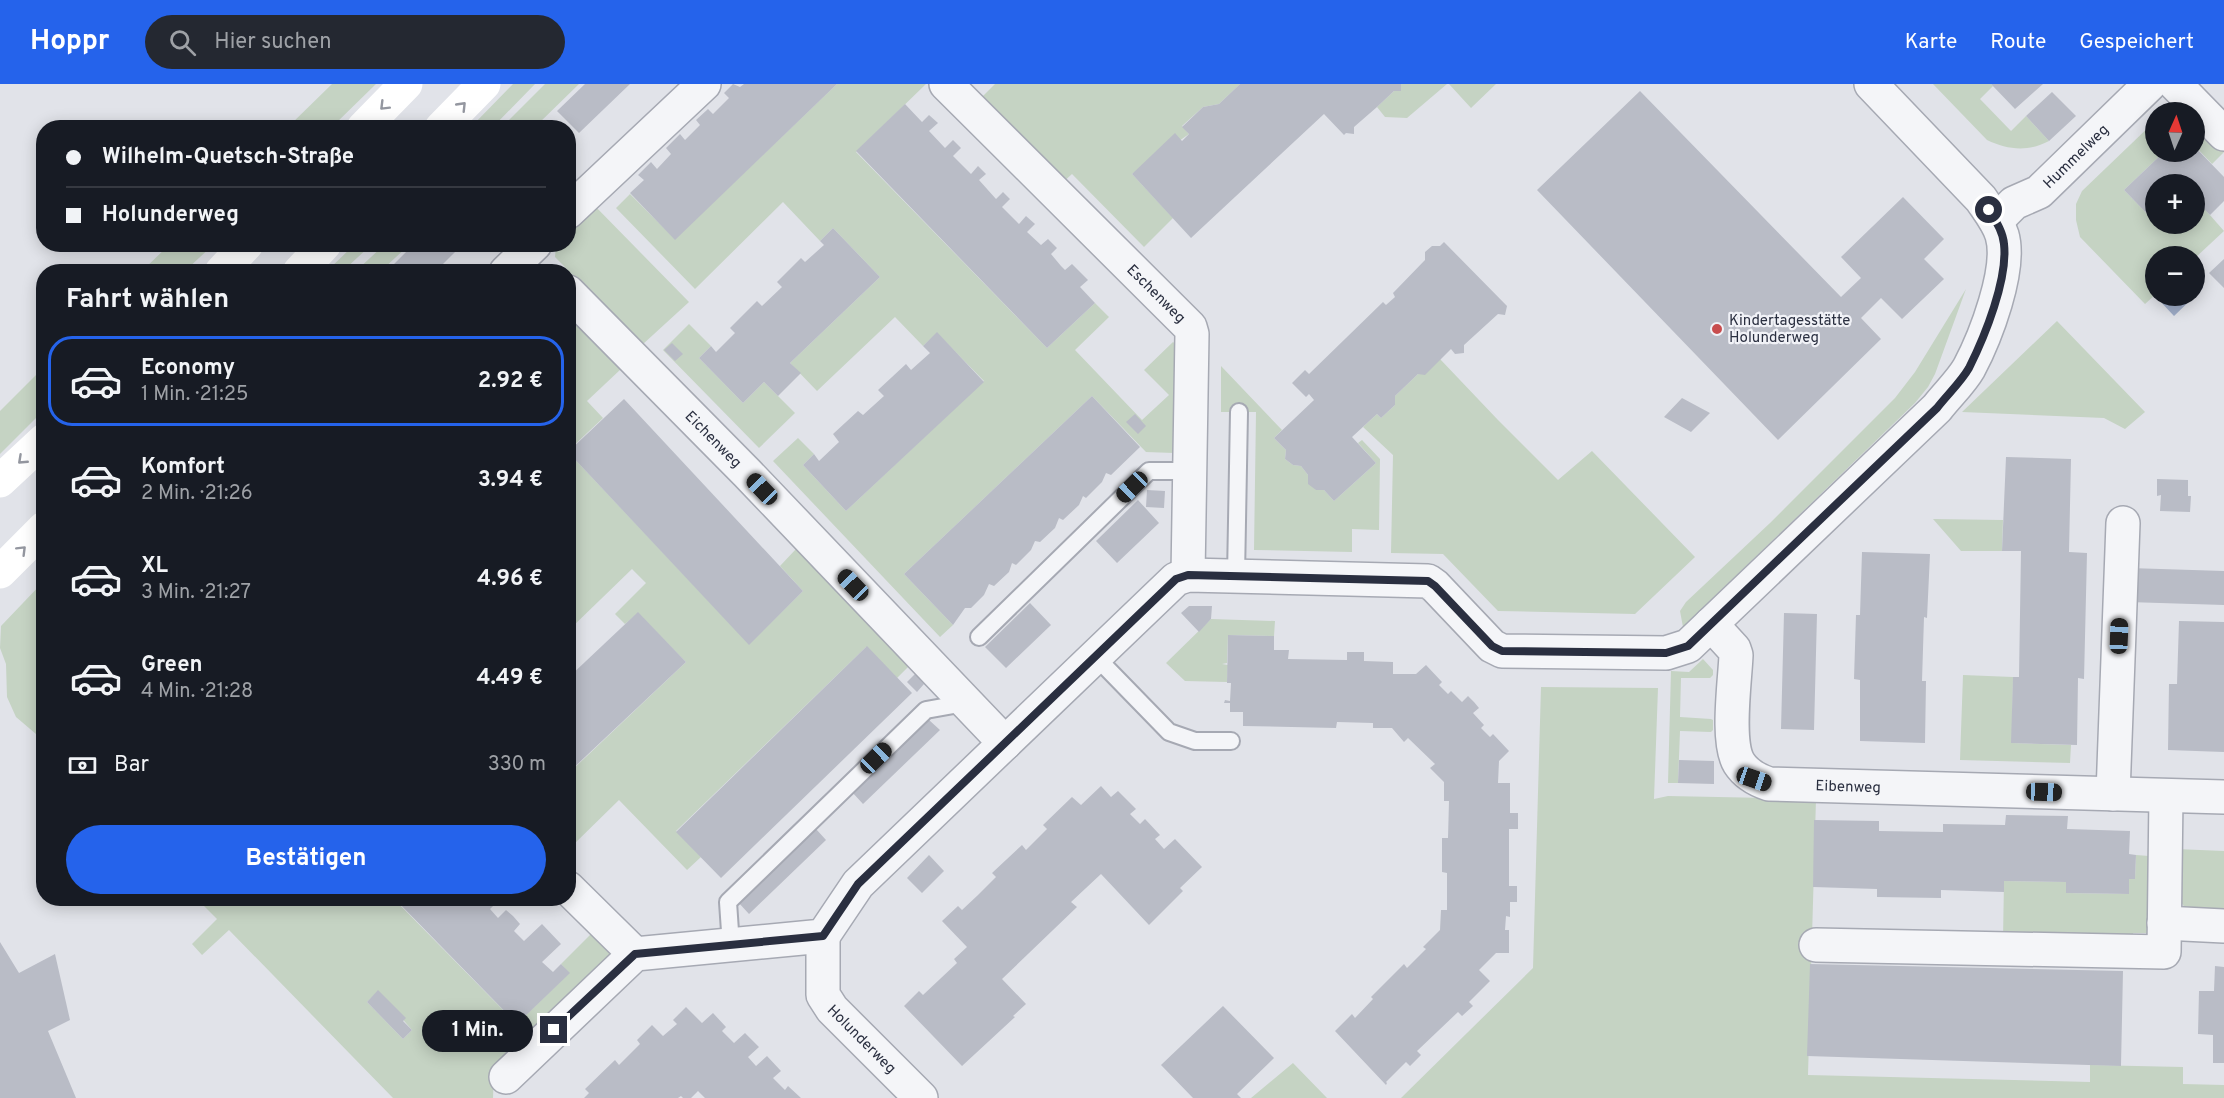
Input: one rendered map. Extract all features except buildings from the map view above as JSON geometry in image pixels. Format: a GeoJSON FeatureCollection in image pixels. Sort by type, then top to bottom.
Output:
{"type":"FeatureCollection","features":[{"type":"Feature","properties":{"kind":"main road"},"geometry":{"type":"LineString","coordinates":[[371,120],[406,84]]}},
{"type":"Feature","properties":{"kind":"main road"},"geometry":{"type":"LineString","coordinates":[[449,120],[484,84]]}},
{"type":"Feature","properties":{"kind":"main road"},"geometry":{"type":"LineString","coordinates":[[228,264],[240,252]]}},
{"type":"Feature","properties":{"kind":"main road"},"geometry":{"type":"LineString","coordinates":[[307,264],[318,252]]}},
{"type":"Feature","properties":{"kind":"main road"},"geometry":{"type":"LineString","coordinates":[[0,481],[36,447]]}},
{"type":"Feature","properties":{"kind":"main road"},"geometry":{"type":"LineString","coordinates":[[0,572],[36,536]]}},
{"type":"Feature","properties":{"kind":"street"},"geometry":{"type":"LineString","coordinates":[[576,204],[704,84]]}},
{"type":"Feature","properties":{"kind":"street","name":"Eschenweg"},"geometry":{"type":"LineString","coordinates":[[946,84],[1190,327],[1192,334],[1188,575]]}},
{"type":"Feature","properties":{"kind":"street"},"geometry":{"type":"LineString","coordinates":[[506,1077],[635,954],[823,936],[858,884],[1176,579],[1188,575],[1428,581],[1492,646],[1502,651],[1666,653],[1688,646],[1937,408],[1968,370],[1989,323],[2001,283],[2000,233],[1981,199],[1871,84]]}},
{"type":"Feature","properties":{"kind":"street","name":"Hummelweg"},"geometry":{"type":"LineString","coordinates":[[2000,233],[2014,203],[2038,192],[2150,84]]}},
{"type":"Feature","properties":{"kind":"street"},"geometry":{"type":"LineString","coordinates":[[2175,84],[2224,134]]}},
{"type":"Feature","properties":{"kind":"street","name":"Eichenweg"},"geometry":{"type":"LineString","coordinates":[[576,300],[747,473],[1005,743]]}},
{"type":"Feature","properties":{"kind":"street"},"geometry":{"type":"LineString","coordinates":[[2113,794],[2123,523]]}},
{"type":"Feature","properties":{"kind":"street","name":"Eibenweg"},"geometry":{"type":"LineString","coordinates":[[1711,624],[1734,649],[1736,655],[1733,745],[1741,765],[1754,779],[1769,784],[2224,797]]}},
{"type":"Feature","properties":{"kind":"street"},"geometry":{"type":"LineString","coordinates":[[1816,945],[2164,952],[2166,796]]}},
{"type":"Feature","properties":{"kind":"street"},"geometry":{"type":"LineString","coordinates":[[576,896],[635,954]]}},
{"type":"Feature","properties":{"kind":"street"},"geometry":{"type":"LineString","coordinates":[[2164,923],[2224,926]]}},
{"type":"Feature","properties":{"kind":"street","name":"Holunderweg"},"geometry":{"type":"LineString","coordinates":[[823,936],[823,995],[832,1009],[921,1098]]}},
{"type":"Feature","properties":{"kind":"lane"},"geometry":{"type":"LineString","coordinates":[[1236,576],[1239,412]]}},
{"type":"Feature","properties":{"kind":"lane"},"geometry":{"type":"LineString","coordinates":[[979,637],[1149,471],[1190,471]]}},
{"type":"Feature","properties":{"kind":"lane"},"geometry":{"type":"LineString","coordinates":[[1095,656],[1168,732],[1195,741],[1231,741]]}},
{"type":"Feature","properties":{"kind":"lane"},"geometry":{"type":"LineString","coordinates":[[731,946],[728,902],[926,710],[965,703]]}},
{"type":"Feature","properties":{"kind":"green space"},"geometry":{"type":"Polygon","coordinates":[[[332,84],[376,84],[339,120],[295,120],[332,84]]]}},
{"type":"Feature","properties":{"kind":"green space"},"geometry":{"type":"Polygon","coordinates":[[[513,84],[535,84],[500,120],[478,120],[513,84]]]}},
{"type":"Feature","properties":{"kind":"green space"},"geometry":{"type":"Polygon","coordinates":[[[545,84],[579,84],[542,120],[509,120],[545,84]]]}},
{"type":"Feature","properties":{"kind":"green space"},"geometry":{"type":"Polygon","coordinates":[[[837,84],[926,84],[856,152],[1047,348],[1095,303],[1109,317],[1075,350],[1142,420],[1169,395],[1144,370],[1173,342],[1180,348],[1174,453],[1146,452],[1092,396],[904,574],[953,625],[940,637],[773,461],[798,438],[814,454],[803,465],[846,511],[984,381],[937,333],[923,346],[895,317],[817,391],[790,363],[880,277],[833,228],[820,241],[783,202],[695,289],[616,208],[630,194],[675,239],[837,84]]]}},
{"type":"Feature","properties":{"kind":"green space"},"geometry":{"type":"Polygon","coordinates":[[[995,84],[1240,84],[1219,104],[1203,107],[1182,126],[1189,134],[1132,174],[1173,218],[1144,247],[1072,174],[1060,185],[979,100],[995,84]]]}},
{"type":"Feature","properties":{"kind":"green space"},"geometry":{"type":"Polygon","coordinates":[[[1401,84],[1447,84],[1407,118],[1385,117],[1377,107],[1394,91],[1401,90],[1401,84]]]}},
{"type":"Feature","properties":{"kind":"green space"},"geometry":{"type":"Polygon","coordinates":[[[1449,84],[1496,84],[1471,108],[1449,84]]]}},
{"type":"Feature","properties":{"kind":"green space"},"geometry":{"type":"Polygon","coordinates":[[[1933,84],[1991,84],[1993,86],[1980,99],[2011,131],[2026,116],[2049,141],[2033,147],[2010,148],[1987,140],[1933,84]]]}},
{"type":"Feature","properties":{"kind":"green space"},"geometry":{"type":"Polygon","coordinates":[[[2145,131],[2145,162],[2153,162],[2124,190],[2145,212],[2145,234],[2205,234],[2205,209],[2224,231],[2205,249],[2205,246],[2145,246],[2145,304],[2080,237],[2076,220],[2076,204],[2082,191],[2145,131]]]}},
{"type":"Feature","properties":{"kind":"green space"},"geometry":{"type":"Polygon","coordinates":[[[2205,132],[2224,152],[2212,164],[2205,157],[2205,132]]]}},
{"type":"Feature","properties":{"kind":"green space"},"geometry":{"type":"Polygon","coordinates":[[[591,202],[689,302],[642,345],[576,278],[576,264],[562,264],[555,257],[555,252],[576,252],[576,216],[591,202]]]}},
{"type":"Feature","properties":{"kind":"green space"},"geometry":{"type":"Polygon","coordinates":[[[162,252],[205,252],[193,264],[149,264],[162,252]]]}},
{"type":"Feature","properties":{"kind":"green space"},"geometry":{"type":"Polygon","coordinates":[[[347,252],[363,252],[351,264],[334,264],[347,252]]]}},
{"type":"Feature","properties":{"kind":"green space"},"geometry":{"type":"Polygon","coordinates":[[[376,252],[401,252],[389,264],[364,264],[376,252]]]}},
{"type":"Feature","properties":{"kind":"green space"},"geometry":{"type":"Polygon","coordinates":[[[1966,289],[1935,374],[1915,403],[1683,627],[1680,611],[1686,602],[1770,523],[1895,398],[1915,372],[1966,289]]]}},
{"type":"Feature","properties":{"kind":"green space"},"geometry":{"type":"Polygon","coordinates":[[[576,321],[621,369],[587,401],[603,418],[576,443],[576,321]]]}},
{"type":"Feature","properties":{"kind":"green space"},"geometry":{"type":"Polygon","coordinates":[[[2057,321],[2145,412],[2125,429],[2104,418],[1962,412],[2057,321]]]}},
{"type":"Feature","properties":{"kind":"green space"},"geometry":{"type":"Polygon","coordinates":[[[689,324],[711,346],[699,358],[743,403],[764,382],[795,413],[759,448],[663,350],[689,324]]]}},
{"type":"Feature","properties":{"kind":"green space"},"geometry":{"type":"Polygon","coordinates":[[[1440,359],[1558,480],[1592,451],[1695,557],[1635,614],[1498,611],[1443,554],[1391,553],[1393,455],[1363,427],[1377,414],[1381,418],[1395,405],[1395,396],[1418,374],[1424,374],[1440,359]]]}},
{"type":"Feature","properties":{"kind":"green space"},"geometry":{"type":"Polygon","coordinates":[[[1221,366],[1282,430],[1274,438],[1286,450],[1285,459],[1293,465],[1301,466],[1316,490],[1324,490],[1334,501],[1376,463],[1358,443],[1362,440],[1380,459],[1379,530],[1352,529],[1352,552],[1254,550],[1256,412],[1221,412],[1221,366]]]}},
{"type":"Feature","properties":{"kind":"green space"},"geometry":{"type":"Polygon","coordinates":[[[36,375],[36,418],[0,454],[0,411],[36,375]]]}},
{"type":"Feature","properties":{"kind":"green space"},"geometry":{"type":"Polygon","coordinates":[[[576,460],[749,644],[803,591],[780,566],[796,549],[910,665],[897,678],[866,647],[676,831],[701,857],[687,870],[619,800],[576,842],[576,766],[686,662],[638,613],[625,624],[615,614],[646,583],[632,569],[576,623],[576,460]]]}},
{"type":"Feature","properties":{"kind":"green space"},"geometry":{"type":"Polygon","coordinates":[[[1933,519],[2003,520],[2002,551],[1961,551],[1933,519]]]}},
{"type":"Feature","properties":{"kind":"green space"},"geometry":{"type":"Polygon","coordinates":[[[36,589],[36,734],[16,717],[7,697],[6,664],[0,648],[1,626],[36,589]]]}},
{"type":"Feature","properties":{"kind":"green space"},"geometry":{"type":"Polygon","coordinates":[[[1211,619],[1275,621],[1274,636],[1228,635],[1227,663],[1222,664],[1228,665],[1227,682],[1185,681],[1166,663],[1211,619]]]}},
{"type":"Feature","properties":{"kind":"green space"},"geometry":{"type":"Polygon","coordinates":[[[1703,659],[1713,670],[1713,675],[1710,678],[1681,678],[1680,717],[1711,719],[1713,730],[1711,732],[1680,731],[1678,783],[1668,783],[1671,671],[1689,672],[1703,659]]]}},
{"type":"Feature","properties":{"kind":"green space"},"geometry":{"type":"Polygon","coordinates":[[[1963,675],[2013,677],[2012,743],[2071,745],[2070,763],[1960,760],[1963,675]]]}},
{"type":"Feature","properties":{"kind":"green space"},"geometry":{"type":"Polygon","coordinates":[[[1541,687],[1658,688],[1654,799],[1668,796],[1816,799],[1808,1075],[2090,1082],[2090,1065],[2183,1067],[2183,1084],[2224,1085],[2224,1098],[1401,1098],[1533,968],[1541,687]]]}},
{"type":"Feature","properties":{"kind":"green space"},"geometry":{"type":"Polygon","coordinates":[[[2176,849],[2224,851],[2224,920],[2187,910],[2179,900],[2176,849]]]}},
{"type":"Feature","properties":{"kind":"green space"},"geometry":{"type":"Polygon","coordinates":[[[2136,855],[2149,856],[2147,933],[2133,933],[2133,943],[2003,939],[2004,881],[2066,882],[2066,893],[2128,894],[2129,879],[2135,879],[2136,855]]]}},
{"type":"Feature","properties":{"kind":"green space"},"geometry":{"type":"Polygon","coordinates":[[[204,906],[401,906],[517,1024],[569,973],[561,964],[591,934],[612,955],[494,1069],[493,1098],[393,1098],[229,930],[202,955],[192,944],[217,919],[204,906]],[[378,991],[367,1002],[403,1039],[412,1030],[378,991]]]}},
{"type":"Feature","properties":{"kind":"green space"},"geometry":{"type":"Polygon","coordinates":[[[1293,1063],[1327,1098],[1251,1098],[1293,1063]]]}},
{"type":"Feature","properties":{"kind":"water"},"geometry":{"type":"Polygon","coordinates":[[[2165,306],[2184,306],[2174,316],[2165,306]]]}},
{"type":"Feature","properties":{"kind":"place","name":"Kindertagesstätte Holunderweg"},"geometry":{"type":"Point","coordinates":[1717,329]}},
{"type":"Feature","properties":{"kind":"route"},"geometry":{"type":"LineString","coordinates":[[554,1030],[635,954],[823,936],[858,884],[1176,579],[1188,575],[1428,581],[1492,646],[1502,651],[1666,653],[1688,646],[1937,408],[1968,370],[1989,323],[2001,283],[2004,245],[2002,234],[1989,210]]}}]}
